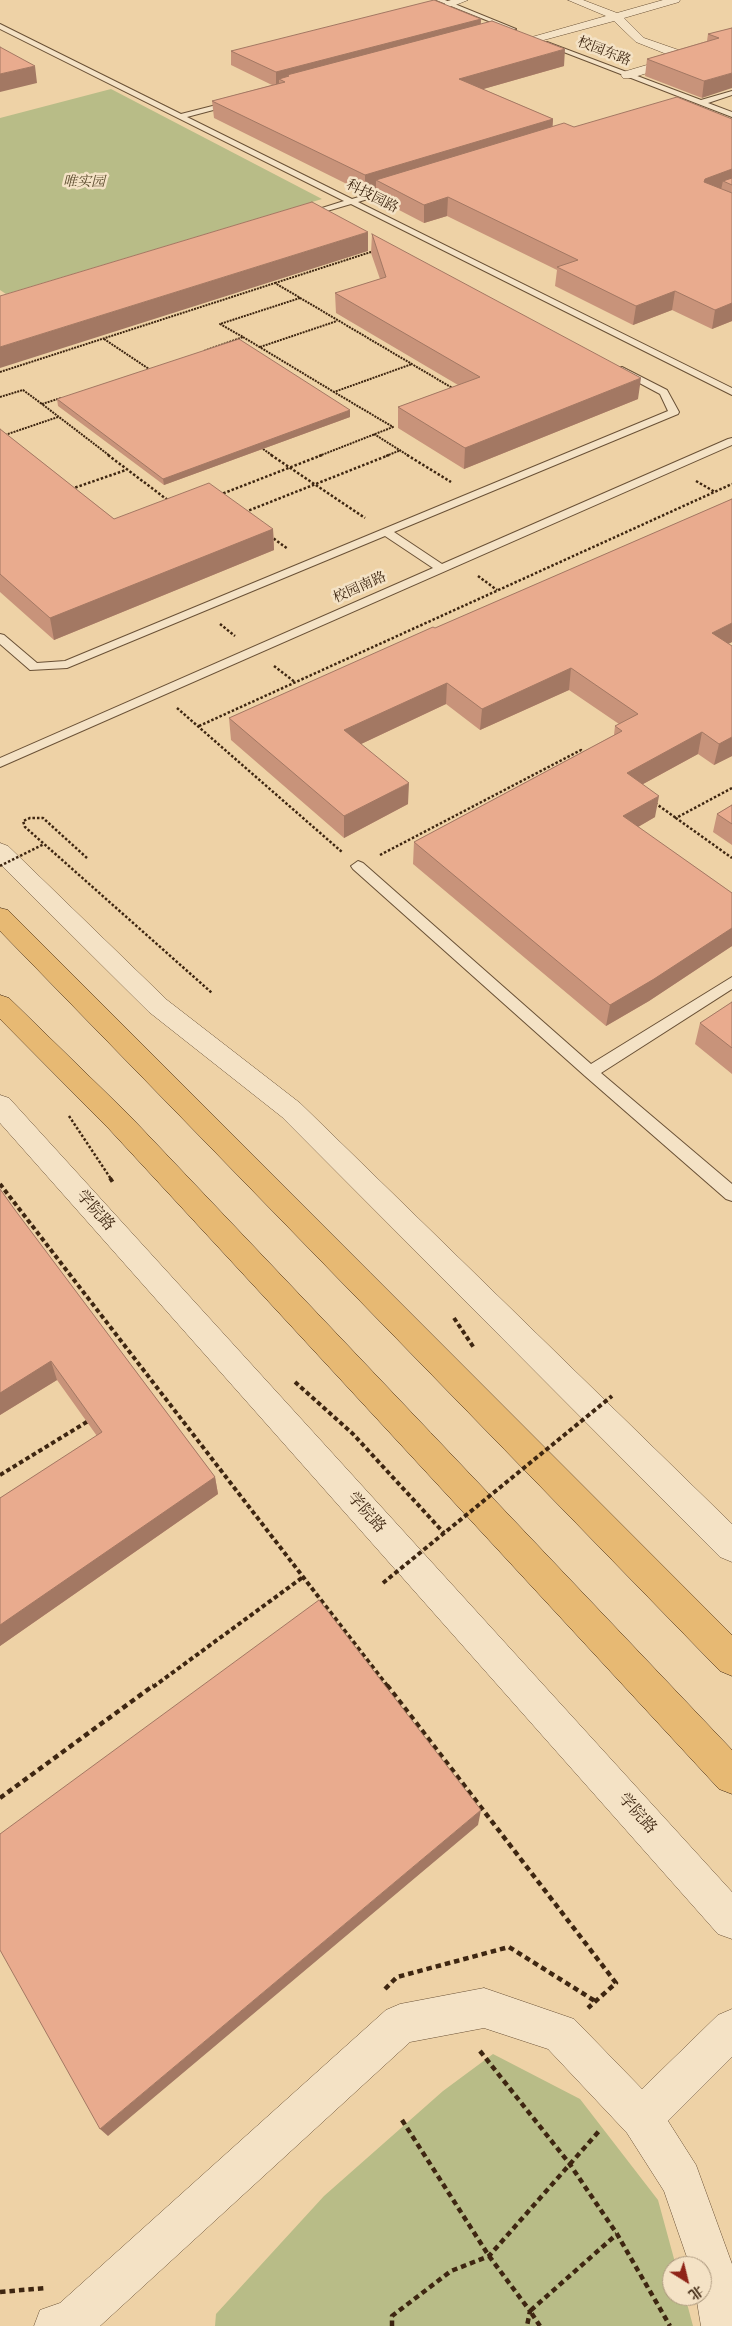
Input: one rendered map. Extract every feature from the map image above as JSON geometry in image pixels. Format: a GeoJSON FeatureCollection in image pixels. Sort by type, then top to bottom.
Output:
{"type":"FeatureCollection","features":[{"type":"Feature","properties":{"kind":"highway"},"geometry":{"type":"LineString","coordinates":[[0,916],[732,1659]]}},
{"type":"Feature","properties":{"kind":"highway"},"geometry":{"type":"LineString","coordinates":[[0,1004],[126,1129],[732,1776]]}},
{"type":"Feature","properties":{"kind":"street"},"geometry":{"type":"LineString","coordinates":[[444,2],[463,0]]}},
{"type":"Feature","properties":{"kind":"street"},"geometry":{"type":"LineString","coordinates":[[574,0],[616,16],[640,40],[686,57],[627,74]]}},
{"type":"Feature","properties":{"kind":"street"},"geometry":{"type":"LineString","coordinates":[[532,38],[675,0]]}},
{"type":"Feature","properties":{"kind":"street"},"geometry":{"type":"LineString","coordinates":[[0,850],[158,1006],[291,1110],[732,1546]]}},
{"type":"Feature","properties":{"kind":"street","name":"学院路"},"geometry":{"type":"LineString","coordinates":[[0,1105],[732,1920]]}},
{"type":"Feature","properties":{"kind":"street"},"geometry":{"type":"LineString","coordinates":[[65,2325],[400,2024],[484,2008],[560,2033],[624,2120],[680,2180],[712,2268],[723,2326]]}},
{"type":"Feature","properties":{"kind":"street"},"geometry":{"type":"LineString","coordinates":[[624,2120],[732,2029]]}},
{"type":"Feature","properties":{"kind":"lane"},"geometry":{"type":"LineString","coordinates":[[444,2],[519,32]]}},
{"type":"Feature","properties":{"kind":"lane","name":"科技园路"},"geometry":{"type":"LineString","coordinates":[[0,26],[732,392]]}},
{"type":"Feature","properties":{"kind":"lane"},"geometry":{"type":"LineString","coordinates":[[498,31],[511,28]]}},
{"type":"Feature","properties":{"kind":"lane","name":"校园东路"},"geometry":{"type":"LineString","coordinates":[[532,38],[732,115]]}},
{"type":"Feature","properties":{"kind":"lane"},"geometry":{"type":"LineString","coordinates":[[700,103],[732,93]]}},
{"type":"Feature","properties":{"kind":"lane"},"geometry":{"type":"LineString","coordinates":[[670,104],[689,98]]}},
{"type":"Feature","properties":{"kind":"lane"},"geometry":{"type":"LineString","coordinates":[[180,116],[237,101]]}},
{"type":"Feature","properties":{"kind":"lane"},"geometry":{"type":"LineString","coordinates":[[301,217],[402,186]]}},
{"type":"Feature","properties":{"kind":"lane"},"geometry":{"type":"LineString","coordinates":[[320,212],[337,220]]}},
{"type":"Feature","properties":{"kind":"lane"},"geometry":{"type":"LineString","coordinates":[[0,638],[34,667],[67,664],[674,412],[664,392],[615,367]]}},
{"type":"Feature","properties":{"kind":"lane","name":"校园南路"},"geometry":{"type":"LineString","coordinates":[[0,763],[732,441]]}},
{"type":"Feature","properties":{"kind":"lane"},"geometry":{"type":"LineString","coordinates":[[386,532],[442,568]]}},
{"type":"Feature","properties":{"kind":"lane"},"geometry":{"type":"LineString","coordinates":[[358,866],[590,1072],[732,1194]]}},
{"type":"Feature","properties":{"kind":"lane"},"geometry":{"type":"LineString","coordinates":[[590,1072],[732,982]]}},
{"type":"Feature","properties":{"kind":"path"},"geometry":{"type":"LineString","coordinates":[[0,372],[378,250]]}},
{"type":"Feature","properties":{"kind":"path"},"geometry":{"type":"LineString","coordinates":[[275,283],[460,393]]}},
{"type":"Feature","properties":{"kind":"path"},"geometry":{"type":"LineString","coordinates":[[300,298],[220,324],[393,427]]}},
{"type":"Feature","properties":{"kind":"path"},"geometry":{"type":"LineString","coordinates":[[260,347],[338,320]]}},
{"type":"Feature","properties":{"kind":"path"},"geometry":{"type":"LineString","coordinates":[[104,338],[149,369],[140,372]]}},
{"type":"Feature","properties":{"kind":"path"},"geometry":{"type":"LineString","coordinates":[[196,353],[243,338]]}},
{"type":"Feature","properties":{"kind":"path"},"geometry":{"type":"LineString","coordinates":[[334,392],[412,364]]}},
{"type":"Feature","properties":{"kind":"path"},"geometry":{"type":"LineString","coordinates":[[0,397],[23,390],[173,504]]}},
{"type":"Feature","properties":{"kind":"path"},"geometry":{"type":"LineString","coordinates":[[42,404],[69,396]]}},
{"type":"Feature","properties":{"kind":"path"},"geometry":{"type":"LineString","coordinates":[[1,436],[59,417]]}},
{"type":"Feature","properties":{"kind":"path"},"geometry":{"type":"LineString","coordinates":[[223,502],[215,496],[401,424]]}},
{"type":"Feature","properties":{"kind":"path"},"geometry":{"type":"LineString","coordinates":[[374,434],[472,496]]}},
{"type":"Feature","properties":{"kind":"path"},"geometry":{"type":"LineString","coordinates":[[263,449],[372,522]]}},
{"type":"Feature","properties":{"kind":"path"},"geometry":{"type":"LineString","coordinates":[[239,514],[401,450]]}},
{"type":"Feature","properties":{"kind":"path"},"geometry":{"type":"LineString","coordinates":[[64,492],[127,469]]}},
{"type":"Feature","properties":{"kind":"path"},"geometry":{"type":"LineString","coordinates":[[199,726],[732,484]]}},
{"type":"Feature","properties":{"kind":"path"},"geometry":{"type":"LineString","coordinates":[[262,531],[310,564]]}},
{"type":"Feature","properties":{"kind":"path"},"geometry":{"type":"LineString","coordinates":[[159,693],[358,866],[581,750],[589,756]]}},
{"type":"Feature","properties":{"kind":"path"},"geometry":{"type":"LineString","coordinates":[[676,818],[732,788]]}},
{"type":"Feature","properties":{"kind":"path"},"geometry":{"type":"LineString","coordinates":[[652,801],[732,858]]}},
{"type":"Feature","properties":{"kind":"path"},"geometry":{"type":"LineString","coordinates":[[87,858],[43,818],[30,818],[23,821],[25,827],[212,993]]}},
{"type":"Feature","properties":{"kind":"path"},"geometry":{"type":"LineString","coordinates":[[0,866],[44,844]]}},
{"type":"Feature","properties":{"kind":"path"},"geometry":{"type":"LineString","coordinates":[[65,1111],[118,1189]]}},
{"type":"Feature","properties":{"kind":"path"},"geometry":{"type":"LineString","coordinates":[[0,1184],[616,1983],[560,2033]]}},
{"type":"Feature","properties":{"kind":"path"},"geometry":{"type":"LineString","coordinates":[[43,1256],[51,1251]]}},
{"type":"Feature","properties":{"kind":"path"},"geometry":{"type":"LineString","coordinates":[[287,1375],[353,1434],[444,1533]]}},
{"type":"Feature","properties":{"kind":"path"},"geometry":{"type":"LineString","coordinates":[[144,1387],[152,1382]]}},
{"type":"Feature","properties":{"kind":"path"},"geometry":{"type":"LineString","coordinates":[[383,1583],[612,1396]]}},
{"type":"Feature","properties":{"kind":"path"},"geometry":{"type":"LineString","coordinates":[[0,1475],[93,1418]]}},
{"type":"Feature","properties":{"kind":"path"},"geometry":{"type":"LineString","coordinates":[[0,1798],[303,1577]]}},
{"type":"Feature","properties":{"kind":"path"},"geometry":{"type":"LineString","coordinates":[[480,2051],[569,2162],[617,2234],[670,2326]]}},
{"type":"Feature","properties":{"kind":"path"},"geometry":{"type":"LineString","coordinates":[[402,2120],[489,2256],[540,2326]]}},
{"type":"Feature","properties":{"kind":"path"},"geometry":{"type":"LineString","coordinates":[[392,2326],[392,2316],[451,2272],[489,2256],[569,2162],[624,2120]]}},
{"type":"Feature","properties":{"kind":"path"},"geometry":{"type":"LineString","coordinates":[[527,2326],[530,2311],[617,2234]]}},
{"type":"Feature","properties":{"kind":"green space","name":"唯实园"},"geometry":{"type":"Polygon","coordinates":[[[111,89],[322,199],[6,294],[0,290],[0,118],[111,89]]]}},
{"type":"Feature","properties":{"kind":"green space"},"geometry":{"type":"Polygon","coordinates":[[[493,2054],[580,2099],[658,2200],[673,2256],[662,2256],[662,2306],[688,2306],[693,2326],[215,2326],[216,2314],[324,2196],[443,2091],[493,2054]]]}},
{"type":"Feature","properties":{"kind":"building"},"geometry":{"type":"Polygon","coordinates":[[[434,0],[481,19],[276,72],[231,51],[434,0]]]}},
{"type":"Feature","properties":{"kind":"building"},"geometry":{"type":"Polygon","coordinates":[[[492,21],[565,49],[459,79],[553,119],[365,175],[212,101],[285,82],[279,79],[289,76],[287,75],[492,21]]]}},
{"type":"Feature","properties":{"kind":"building"},"geometry":{"type":"Polygon","coordinates":[[[732,28],[732,73],[704,81],[647,59],[719,38],[708,34],[732,28]]]}},
{"type":"Feature","properties":{"kind":"building"},"geometry":{"type":"Polygon","coordinates":[[[0,47],[35,66],[0,74],[0,47]]]}},
{"type":"Feature","properties":{"kind":"building"},"geometry":{"type":"Polygon","coordinates":[[[677,97],[732,119],[732,169],[705,179],[704,182],[732,193],[732,303],[715,310],[675,291],[636,306],[557,267],[578,260],[448,197],[424,205],[376,180],[564,123],[574,127],[677,97]]]}},
{"type":"Feature","properties":{"kind":"building"},"geometry":{"type":"Polygon","coordinates":[[[732,178],[732,185],[723,181],[732,178]]]}},
{"type":"Feature","properties":{"kind":"building"},"geometry":{"type":"Polygon","coordinates":[[[312,202],[368,232],[0,347],[0,296],[312,202]]]}},
{"type":"Feature","properties":{"kind":"building"},"geometry":{"type":"Polygon","coordinates":[[[372,234],[641,378],[465,448],[398,407],[480,377],[335,293],[386,277],[372,234]]]}},
{"type":"Feature","properties":{"kind":"building"},"geometry":{"type":"Polygon","coordinates":[[[239,339],[350,410],[163,479],[57,399],[239,339]]]}},
{"type":"Feature","properties":{"kind":"building"},"geometry":{"type":"Polygon","coordinates":[[[0,429],[114,519],[209,483],[273,529],[50,618],[0,574],[0,429]]]}},
{"type":"Feature","properties":{"kind":"building"},"geometry":{"type":"Polygon","coordinates":[[[732,499],[732,623],[712,633],[732,646],[732,737],[719,744],[702,732],[627,773],[659,796],[623,816],[732,893],[732,928],[610,1005],[414,842],[622,731],[615,726],[638,714],[571,668],[482,709],[447,683],[344,730],[409,783],[344,816],[229,718],[433,627],[435,628],[732,499]]]}},
{"type":"Feature","properties":{"kind":"building"},"geometry":{"type":"Polygon","coordinates":[[[732,805],[732,824],[717,814],[732,805]]]}},
{"type":"Feature","properties":{"kind":"building"},"geometry":{"type":"Polygon","coordinates":[[[732,1002],[732,1048],[700,1023],[732,1002]]]}},
{"type":"Feature","properties":{"kind":"building"},"geometry":{"type":"Polygon","coordinates":[[[0,1189],[215,1477],[0,1625],[0,1498],[102,1432],[51,1361],[0,1393],[0,1189]]]}},
{"type":"Feature","properties":{"kind":"building"},"geometry":{"type":"Polygon","coordinates":[[[319,1600],[481,1810],[100,2129],[0,1950],[0,1834],[319,1600]]]}}]}
